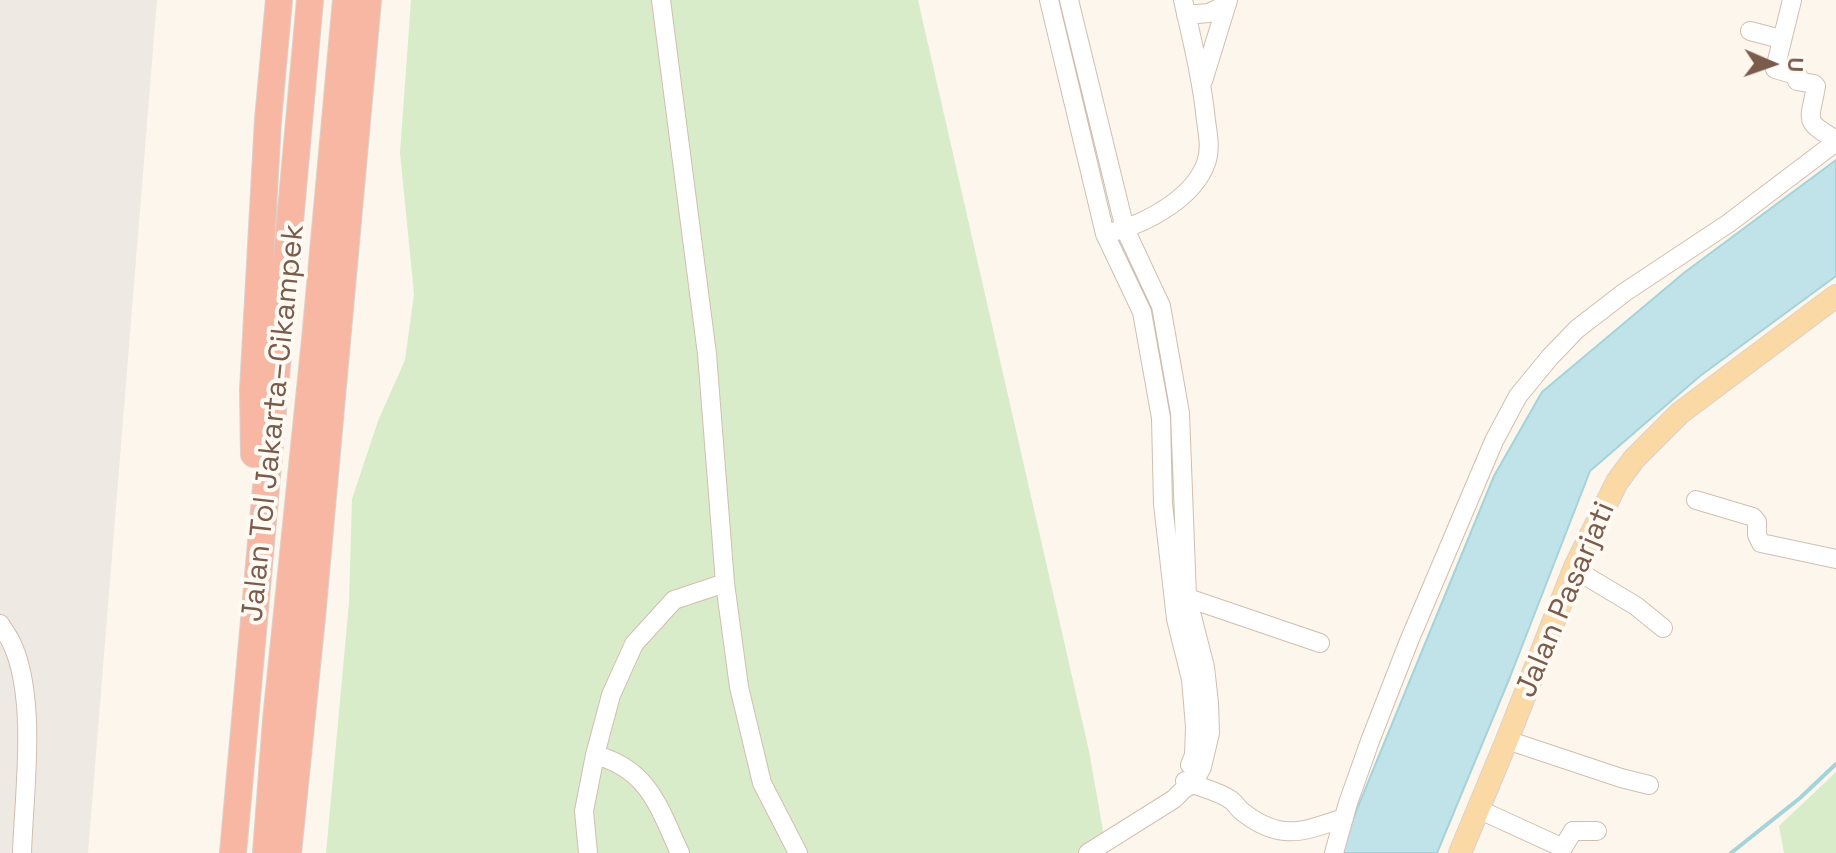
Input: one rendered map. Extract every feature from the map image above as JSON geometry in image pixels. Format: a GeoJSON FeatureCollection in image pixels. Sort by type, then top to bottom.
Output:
{"type":"FeatureCollection","features":[{"type":"Feature","properties":{"kind":"highway","name":"Jalan Tol Jakarta–Cikampek"},"geometry":{"type":"LineString","coordinates":[[233,853],[310,0]]}},
{"type":"Feature","properties":{"kind":"highway","name":"Jalan Tol Jakarta–Cikampek"},"geometry":{"type":"LineString","coordinates":[[266,853],[276,720],[346,0]]}},
{"type":"Feature","properties":{"kind":"highway"},"geometry":{"type":"LineString","coordinates":[[288,853],[368,0]]}},
{"type":"Feature","properties":{"kind":"highway"},"geometry":{"type":"LineString","coordinates":[[256,598],[253,390],[268,120],[279,6]]}},
{"type":"Feature","properties":{"kind":"main road","name":"Jalan Pasarjati"},"geometry":{"type":"LineString","coordinates":[[1460,853],[1575,567],[1617,482],[1634,459],[1680,413],[1836,296]]}},
{"type":"Feature","properties":{"kind":"street"},"geometry":{"type":"LineString","coordinates":[[661,0],[707,354],[725,583],[739,687],[762,783],[798,853]]}},
{"type":"Feature","properties":{"kind":"street"},"geometry":{"type":"LineString","coordinates":[[1049,0],[1105,234],[1142,312],[1161,418],[1163,504],[1180,595],[1205,667],[1209,703],[1210,733],[1202,767],[1184,788],[1144,818],[1088,853]]}},
{"type":"Feature","properties":{"kind":"street"},"geometry":{"type":"LineString","coordinates":[[1069,0],[1125,229],[1161,306],[1180,413],[1180,595]]}},
{"type":"Feature","properties":{"kind":"street"},"geometry":{"type":"LineString","coordinates":[[1334,853],[1370,741],[1409,641],[1494,441],[1518,396],[1577,329],[1625,292],[1729,223],[1836,141],[1814,127],[1810,119],[1816,86],[1799,82],[1798,76],[1775,69],[1792,0]]}},
{"type":"Feature","properties":{"kind":"street"},"geometry":{"type":"LineString","coordinates":[[1105,234],[1125,229],[1164,210],[1184,196],[1201,175],[1208,160],[1209,143],[1202,84],[1185,8],[1209,13],[1227,2]]}},
{"type":"Feature","properties":{"kind":"street"},"geometry":{"type":"LineString","coordinates":[[1202,84],[1227,2]]}},
{"type":"Feature","properties":{"kind":"street"},"geometry":{"type":"LineString","coordinates":[[1750,31],[1781,39]]}},
{"type":"Feature","properties":{"kind":"street"},"geometry":{"type":"LineString","coordinates":[[1696,500],[1753,517],[1761,543],[1836,559]]}},
{"type":"Feature","properties":{"kind":"street"},"geometry":{"type":"LineString","coordinates":[[1575,567],[1636,606],[1663,628]]}},
{"type":"Feature","properties":{"kind":"street"},"geometry":{"type":"LineString","coordinates":[[588,853],[584,811],[595,755],[611,695],[634,644],[674,600],[725,583]]}},
{"type":"Feature","properties":{"kind":"street"},"geometry":{"type":"LineString","coordinates":[[1180,595],[1320,643]]}},
{"type":"Feature","properties":{"kind":"street"},"geometry":{"type":"LineString","coordinates":[[0,624],[13,645],[23,690],[26,745],[22,853]]}},
{"type":"Feature","properties":{"kind":"street"},"geometry":{"type":"LineString","coordinates":[[1507,740],[1649,785]]}},
{"type":"Feature","properties":{"kind":"street"},"geometry":{"type":"LineString","coordinates":[[595,755],[620,763],[639,779],[652,795],[680,853]]}},
{"type":"Feature","properties":{"kind":"street"},"geometry":{"type":"LineString","coordinates":[[1184,788],[1230,799],[1263,826],[1277,830],[1301,832],[1344,818]]}},
{"type":"Feature","properties":{"kind":"street"},"geometry":{"type":"LineString","coordinates":[[1478,809],[1561,847],[1573,831],[1597,831]]}},
{"type":"Feature","properties":{"kind":"shaded area"},"geometry":{"type":"Polygon","coordinates":[[[0,0],[157,0],[88,853],[0,853],[0,0]]]}},
{"type":"Feature","properties":{"kind":"green space"},"geometry":{"type":"Polygon","coordinates":[[[411,0],[918,0],[1089,751],[1107,853],[326,853],[349,603],[352,499],[378,421],[405,360],[414,294],[400,153],[411,0]]]}},
{"type":"Feature","properties":{"kind":"green space"},"geometry":{"type":"Polygon","coordinates":[[[1836,772],[1836,853],[1784,853],[1779,826],[1836,772]]]}},
{"type":"Feature","properties":{"kind":"water"},"geometry":{"type":"Polygon","coordinates":[[[1836,160],[1836,276],[1700,376],[1590,471],[1437,853],[1339,853],[1494,476],[1542,392],[1685,272],[1836,160]]]}},
{"type":"Feature","properties":{"kind":"waterway"},"geometry":{"type":"LineString","coordinates":[[1731,853],[1800,798],[1836,764]]}}]}
